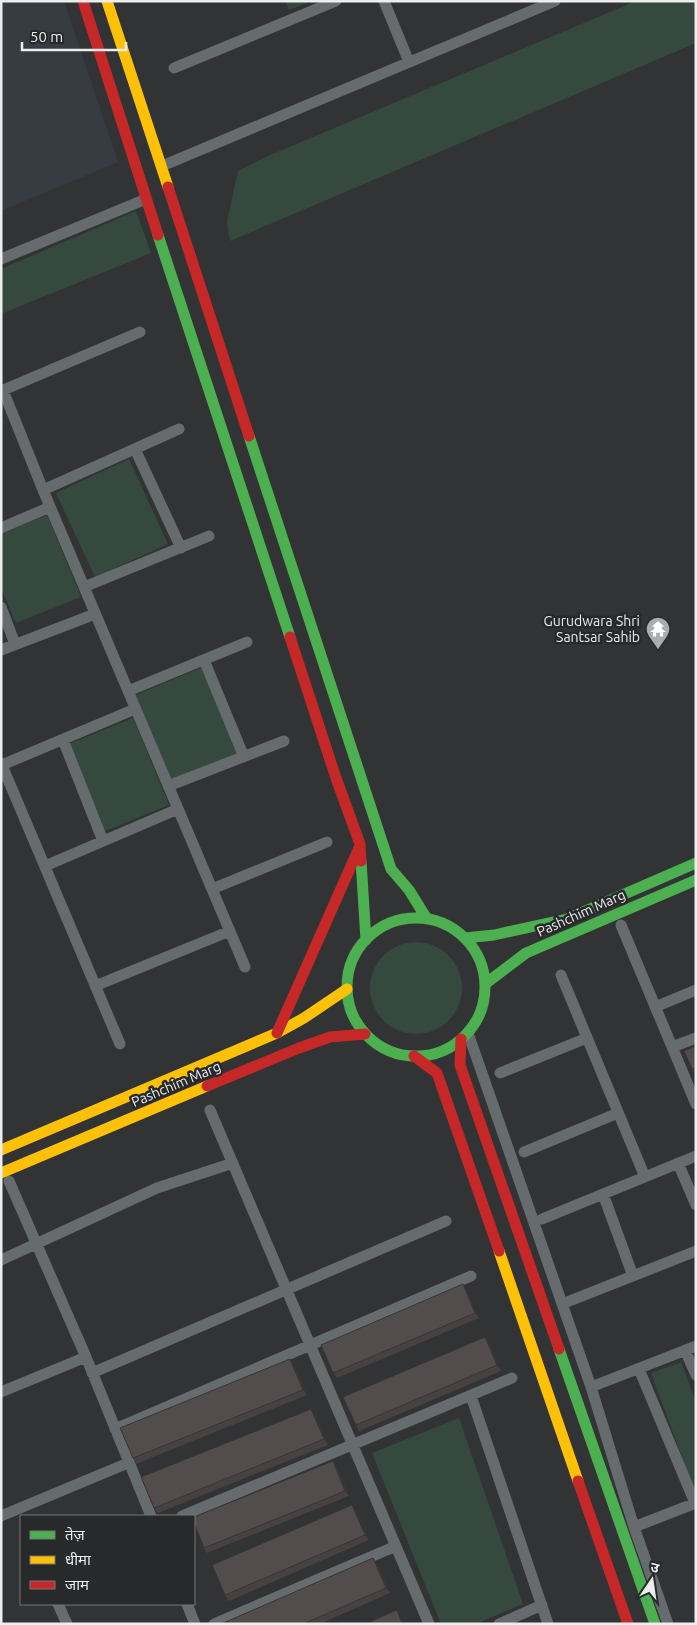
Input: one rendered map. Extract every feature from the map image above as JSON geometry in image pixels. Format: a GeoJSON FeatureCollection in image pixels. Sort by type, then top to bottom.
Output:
{"type":"FeatureCollection","features":[{"type":"Feature","properties":{"kind":"main road"},"geometry":{"type":"LineString","coordinates":[[82,1],[336,778],[360,844],[366,940]]}},
{"type":"Feature","properties":{"kind":"main road"},"geometry":{"type":"LineString","coordinates":[[107,1],[391,869],[409,890],[427,919]]}},
{"type":"Feature","properties":{"kind":"main road"},"geometry":{"type":"LineString","coordinates":[[277,1033],[360,844]]}},
{"type":"Feature","properties":{"kind":"main road","name":"Pashchim Marg"},"geometry":{"type":"LineString","coordinates":[[465,938],[494,935],[567,919],[696,863]]}},
{"type":"Feature","properties":{"kind":"main road","name":"Pashchim Marg"},"geometry":{"type":"LineString","coordinates":[[485,984],[526,953],[696,880]]}},
{"type":"Feature","properties":{"kind":"main road"},"geometry":{"type":"LineString","coordinates":[[405,919],[427,919],[441,923],[465,938],[479,959],[485,984],[485,996],[477,1020],[465,1036],[447,1048],[431,1054],[414,1056],[398,1053],[383,1047],[366,1034],[352,1013],[347,989],[349,971],[355,954],[366,940],[384,926],[405,919]]}},
{"type":"Feature","properties":{"kind":"main road","name":"Pashchim Marg"},"geometry":{"type":"LineString","coordinates":[[1,1150],[277,1033],[304,1018],[347,989]]}},
{"type":"Feature","properties":{"kind":"main road","name":"Pashchim Marg"},"geometry":{"type":"LineString","coordinates":[[5,1177],[298,1048],[330,1037],[366,1034]]}},
{"type":"Feature","properties":{"kind":"main road"},"geometry":{"type":"LineString","coordinates":[[465,1036],[460,1065],[655,1624]]}},
{"type":"Feature","properties":{"kind":"main road"},"geometry":{"type":"LineString","coordinates":[[414,1056],[436,1073],[628,1624]]}},
{"type":"Feature","properties":{"kind":"street"},"geometry":{"type":"LineString","coordinates":[[174,68],[336,1]]}},
{"type":"Feature","properties":{"kind":"street"},"geometry":{"type":"LineString","coordinates":[[384,1],[409,62]]}},
{"type":"Feature","properties":{"kind":"street"},"geometry":{"type":"LineString","coordinates":[[162,166],[555,1]]}},
{"type":"Feature","properties":{"kind":"street"},"geometry":{"type":"LineString","coordinates":[[1,259],[146,199]]}},
{"type":"Feature","properties":{"kind":"street"},"geometry":{"type":"LineString","coordinates":[[140,332],[2,390],[245,967]]}},
{"type":"Feature","properties":{"kind":"street"},"geometry":{"type":"LineString","coordinates":[[43,490],[180,429]]}},
{"type":"Feature","properties":{"kind":"street"},"geometry":{"type":"LineString","coordinates":[[134,449],[181,548]]}},
{"type":"Feature","properties":{"kind":"street"},"geometry":{"type":"LineString","coordinates":[[1,528],[50,507]]}},
{"type":"Feature","properties":{"kind":"street"},"geometry":{"type":"LineString","coordinates":[[84,587],[209,536]]}},
{"type":"Feature","properties":{"kind":"street"},"geometry":{"type":"LineString","coordinates":[[1,607],[15,644]]}},
{"type":"Feature","properties":{"kind":"street"},"geometry":{"type":"LineString","coordinates":[[1,650],[96,614]]}},
{"type":"Feature","properties":{"kind":"street"},"geometry":{"type":"LineString","coordinates":[[128,690],[247,642]]}},
{"type":"Feature","properties":{"kind":"street"},"geometry":{"type":"LineString","coordinates":[[204,660],[244,757]]}},
{"type":"Feature","properties":{"kind":"street"},"geometry":{"type":"LineString","coordinates":[[120,1044],[2,764],[136,709]]}},
{"type":"Feature","properties":{"kind":"street"},"geometry":{"type":"LineString","coordinates":[[63,740],[103,841]]}},
{"type":"Feature","properties":{"kind":"street"},"geometry":{"type":"LineString","coordinates":[[168,786],[284,741]]}},
{"type":"Feature","properties":{"kind":"street"},"geometry":{"type":"LineString","coordinates":[[45,866],[178,809]]}},
{"type":"Feature","properties":{"kind":"street"},"geometry":{"type":"LineString","coordinates":[[212,889],[327,842]]}},
{"type":"Feature","properties":{"kind":"street"},"geometry":{"type":"LineString","coordinates":[[621,925],[696,1104]]}},
{"type":"Feature","properties":{"kind":"street"},"geometry":{"type":"LineString","coordinates":[[95,986],[230,931]]}},
{"type":"Feature","properties":{"kind":"street"},"geometry":{"type":"LineString","coordinates":[[561,975],[645,1177]]}},
{"type":"Feature","properties":{"kind":"street"},"geometry":{"type":"LineString","coordinates":[[655,1007],[696,990]]}},
{"type":"Feature","properties":{"kind":"street"},"geometry":{"type":"LineString","coordinates":[[465,1036],[591,1387],[634,1527],[668,1624]]}},
{"type":"Feature","properties":{"kind":"street"},"geometry":{"type":"LineString","coordinates":[[500,1073],[587,1038]]}},
{"type":"Feature","properties":{"kind":"street"},"geometry":{"type":"LineString","coordinates":[[672,1047],[696,1038]]}},
{"type":"Feature","properties":{"kind":"street"},"geometry":{"type":"LineString","coordinates":[[210,1110],[429,1624]]}},
{"type":"Feature","properties":{"kind":"street"},"geometry":{"type":"LineString","coordinates":[[524,1152],[618,1114]]}},
{"type":"Feature","properties":{"kind":"street"},"geometry":{"type":"LineString","coordinates":[[542,1219],[696,1156]]}},
{"type":"Feature","properties":{"kind":"street"},"geometry":{"type":"LineString","coordinates":[[1,1260],[156,1188],[233,1163]]}},
{"type":"Feature","properties":{"kind":"street"},"geometry":{"type":"LineString","coordinates":[[678,1163],[696,1205]]}},
{"type":"Feature","properties":{"kind":"street"},"geometry":{"type":"LineString","coordinates":[[5,1177],[38,1244],[151,1515]]}},
{"type":"Feature","properties":{"kind":"street"},"geometry":{"type":"LineString","coordinates":[[603,1194],[633,1276]]}},
{"type":"Feature","properties":{"kind":"street"},"geometry":{"type":"LineString","coordinates":[[92,1374],[446,1222]]}},
{"type":"Feature","properties":{"kind":"street"},"geometry":{"type":"LineString","coordinates":[[562,1304],[696,1251]]}},
{"type":"Feature","properties":{"kind":"street"},"geometry":{"type":"LineString","coordinates":[[115,1429],[471,1276]]}},
{"type":"Feature","properties":{"kind":"street"},"geometry":{"type":"LineString","coordinates":[[591,1387],[691,1348],[696,1375]]}},
{"type":"Feature","properties":{"kind":"street"},"geometry":{"type":"LineString","coordinates":[[1,1392],[86,1358]]}},
{"type":"Feature","properties":{"kind":"street"},"geometry":{"type":"LineString","coordinates":[[634,1527],[695,1503],[639,1369]]}},
{"type":"Feature","properties":{"kind":"street"},"geometry":{"type":"LineString","coordinates":[[184,1515],[512,1378]]}},
{"type":"Feature","properties":{"kind":"street"},"geometry":{"type":"LineString","coordinates":[[471,1396],[548,1624]]}},
{"type":"Feature","properties":{"kind":"street"},"geometry":{"type":"LineString","coordinates":[[1,1516],[19,1513],[128,1463]]}},
{"type":"Feature","properties":{"kind":"street"},"geometry":{"type":"LineString","coordinates":[[214,1624],[396,1546]]}},
{"type":"Feature","properties":{"kind":"street"},"geometry":{"type":"LineString","coordinates":[[58,1605],[67,1624]]}},
{"type":"Feature","properties":{"kind":"street"},"geometry":{"type":"LineString","coordinates":[[187,1605],[195,1624]]}},
{"type":"Feature","properties":{"kind":"street"},"geometry":{"type":"LineString","coordinates":[[499,1624],[542,1605]]}},
{"type":"Feature","properties":{"kind":"shaded area"},"geometry":{"type":"Polygon","coordinates":[[[1,1],[64,1],[118,162],[1,211],[1,1]]]}},
{"type":"Feature","properties":{"kind":"green space"},"geometry":{"type":"Polygon","coordinates":[[[285,1],[312,1],[289,10],[285,1]]]}},
{"type":"Feature","properties":{"kind":"green space"},"geometry":{"type":"Polygon","coordinates":[[[636,1],[696,1],[696,43],[230,241],[227,222],[238,171],[268,156],[636,1]]]}},
{"type":"Feature","properties":{"kind":"green space"},"geometry":{"type":"Polygon","coordinates":[[[136,211],[151,253],[1,314],[1,269],[136,211]]]}},
{"type":"Feature","properties":{"kind":"green space"},"geometry":{"type":"Polygon","coordinates":[[[129,459],[168,544],[95,577],[56,493],[129,459]]]}},
{"type":"Feature","properties":{"kind":"green space"},"geometry":{"type":"Polygon","coordinates":[[[47,515],[81,597],[16,623],[1,588],[1,534],[47,515]]]}},
{"type":"Feature","properties":{"kind":"green space"},"geometry":{"type":"Polygon","coordinates":[[[203,667],[238,753],[171,780],[136,695],[203,667]]]}},
{"type":"Feature","properties":{"kind":"green space"},"geometry":{"type":"Polygon","coordinates":[[[133,718],[169,805],[105,831],[69,744],[133,718]]]}},
{"type":"Feature","properties":{"kind":"green space"},"geometry":{"type":"Polygon","coordinates":[[[416,942],[433,946],[448,956],[458,971],[462,988],[458,1005],[448,1020],[433,1030],[416,1034],[399,1030],[384,1020],[374,1005],[370,988],[374,971],[384,956],[399,946],[416,942]]]}},
{"type":"Feature","properties":{"kind":"green space"},"geometry":{"type":"Polygon","coordinates":[[[681,1362],[696,1402],[696,1495],[651,1373],[681,1362]]]}},
{"type":"Feature","properties":{"kind":"green space"},"geometry":{"type":"Polygon","coordinates":[[[459,1418],[523,1604],[476,1624],[441,1624],[372,1453],[459,1418]]]}},
{"type":"Feature","properties":{"kind":"building"},"geometry":{"type":"Polygon","coordinates":[[[696,1046],[696,1068],[692,1069],[684,1051],[696,1046]]]}},
{"type":"Feature","properties":{"kind":"building"},"geometry":{"type":"Polygon","coordinates":[[[463,1284],[475,1313],[333,1373],[321,1345],[463,1284]]]}},
{"type":"Feature","properties":{"kind":"building"},"geometry":{"type":"Polygon","coordinates":[[[485,1337],[497,1365],[356,1425],[343,1397],[485,1337]]]}},
{"type":"Feature","properties":{"kind":"building"},"geometry":{"type":"Polygon","coordinates":[[[290,1359],[303,1390],[133,1458],[120,1428],[290,1359]]]}},
{"type":"Feature","properties":{"kind":"building"},"geometry":{"type":"Polygon","coordinates":[[[311,1409],[324,1439],[154,1508],[141,1477],[311,1409]]]}},
{"type":"Feature","properties":{"kind":"building"},"geometry":{"type":"Polygon","coordinates":[[[333,1461],[345,1491],[204,1548],[195,1526],[195,1517],[333,1461]]]}},
{"type":"Feature","properties":{"kind":"building"},"geometry":{"type":"Polygon","coordinates":[[[352,1505],[365,1535],[225,1595],[212,1565],[352,1505]]]}},
{"type":"Feature","properties":{"kind":"building"},"geometry":{"type":"Polygon","coordinates":[[[373,1558],[386,1588],[303,1624],[221,1624],[373,1558]]]}},
{"type":"Feature","properties":{"kind":"building"},"geometry":{"type":"Polygon","coordinates":[[[397,1610],[402,1624],[365,1624],[397,1610]]]}},
{"type":"Feature","properties":{"kind":"traffic: fast"},"geometry":{"type":"LineString","coordinates":[[158,235],[290,637]]}},
{"type":"Feature","properties":{"kind":"traffic: fast"},"geometry":{"type":"LineString","coordinates":[[249,436],[391,869],[409,890],[427,919]]}},
{"type":"Feature","properties":{"kind":"traffic: fast"},"geometry":{"type":"LineString","coordinates":[[361,861],[366,940]]}},
{"type":"Feature","properties":{"kind":"traffic: fast"},"geometry":{"type":"LineString","coordinates":[[465,938],[494,935],[567,919],[696,863]]}},
{"type":"Feature","properties":{"kind":"traffic: fast"},"geometry":{"type":"LineString","coordinates":[[485,984],[526,953],[696,880]]}},
{"type":"Feature","properties":{"kind":"traffic: fast"},"geometry":{"type":"LineString","coordinates":[[416,918],[442,924],[465,938],[479,961],[485,987],[479,1013],[465,1036],[442,1050],[416,1056],[390,1050],[367,1036],[353,1013],[347,987],[353,961],[367,938],[390,924],[416,918]]}},
{"type":"Feature","properties":{"kind":"traffic: fast"},"geometry":{"type":"LineString","coordinates":[[559,1349],[655,1624]]}},
{"type":"Feature","properties":{"kind":"traffic: slow"},"geometry":{"type":"LineString","coordinates":[[107,1],[168,187]]}},
{"type":"Feature","properties":{"kind":"traffic: slow"},"geometry":{"type":"LineString","coordinates":[[1,1150],[277,1033],[304,1018],[347,989]]}},
{"type":"Feature","properties":{"kind":"traffic: slow"},"geometry":{"type":"LineString","coordinates":[[1,1173],[207,1086]]}},
{"type":"Feature","properties":{"kind":"traffic: slow"},"geometry":{"type":"LineString","coordinates":[[499,1251],[578,1481]]}},
{"type":"Feature","properties":{"kind":"traffic: jam"},"geometry":{"type":"LineString","coordinates":[[83,1],[158,235]]}},
{"type":"Feature","properties":{"kind":"traffic: jam"},"geometry":{"type":"LineString","coordinates":[[168,187],[249,436]]}},
{"type":"Feature","properties":{"kind":"traffic: jam"},"geometry":{"type":"LineString","coordinates":[[290,637],[336,778],[360,844],[361,861]]}},
{"type":"Feature","properties":{"kind":"traffic: jam"},"geometry":{"type":"LineString","coordinates":[[277,1033],[359,848]]}},
{"type":"Feature","properties":{"kind":"traffic: jam"},"geometry":{"type":"LineString","coordinates":[[207,1086],[330,1037],[365,1034]]}},
{"type":"Feature","properties":{"kind":"traffic: jam"},"geometry":{"type":"LineString","coordinates":[[461,1039],[460,1065],[559,1349]]}},
{"type":"Feature","properties":{"kind":"traffic: jam"},"geometry":{"type":"LineString","coordinates":[[414,1056],[437,1073],[499,1251]]}},
{"type":"Feature","properties":{"kind":"traffic: jam"},"geometry":{"type":"LineString","coordinates":[[578,1481],[628,1624]]}},
{"type":"Feature","properties":{"kind":"place","name":"Gurudwara Shri Santsar Sahib"},"geometry":{"type":"Point","coordinates":[658,650]}}]}
